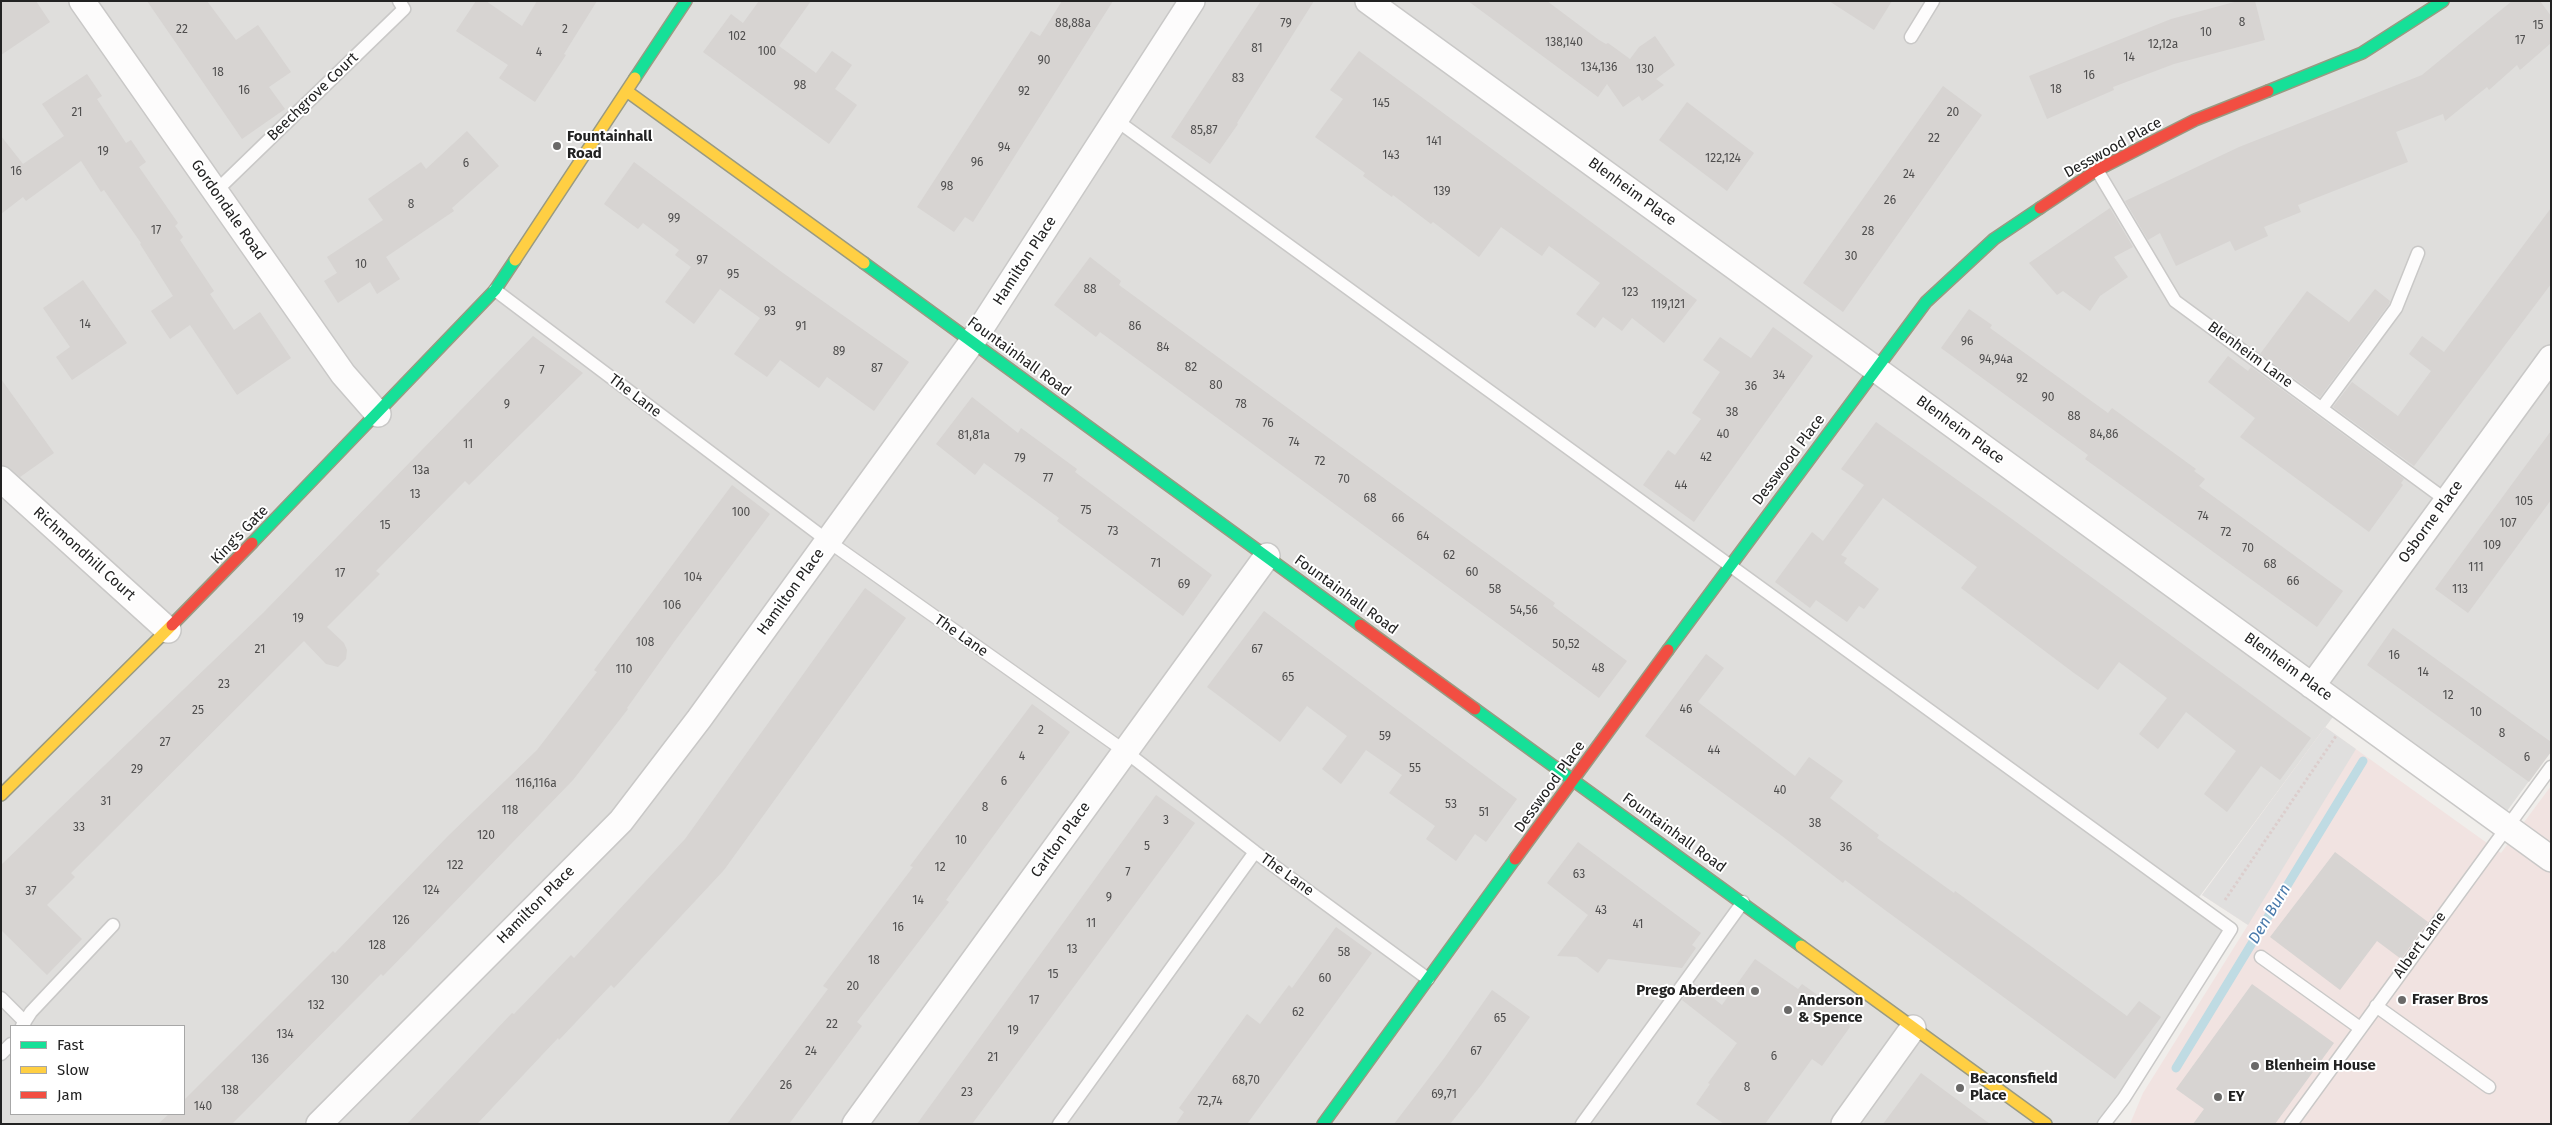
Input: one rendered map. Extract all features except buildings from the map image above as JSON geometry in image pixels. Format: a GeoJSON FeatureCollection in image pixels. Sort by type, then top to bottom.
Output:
{"type":"FeatureCollection","features":[{"type":"Feature","properties":{"kind":"street","name":"Gordondale Road"},"geometry":{"type":"LineString","coordinates":[[82,1],[343,374],[378,414]]}},
{"type":"Feature","properties":{"kind":"street","name":"King's Gate"},"geometry":{"type":"LineString","coordinates":[[1,795],[168,630],[378,414],[495,290],[628,92],[686,1]]}},
{"type":"Feature","properties":{"kind":"street","name":"Hamilton Place"},"geometry":{"type":"LineString","coordinates":[[319,1124],[622,821],[972,342],[1192,1]]}},
{"type":"Feature","properties":{"kind":"street","name":"Desswood Place"},"geometry":{"type":"LineString","coordinates":[[1323,1124],[1575,780],[1730,564],[1926,302],[1994,239],[2098,170],[2195,120],[2362,53],[2404,28],[2442,1]]}},
{"type":"Feature","properties":{"kind":"street","name":"Blenheim Place"},"geometry":{"type":"LineString","coordinates":[[1375,3],[2551,859]]}},
{"type":"Feature","properties":{"kind":"street","name":"Fountainhall Road"},"geometry":{"type":"LineString","coordinates":[[628,92],[2046,1124]]}},
{"type":"Feature","properties":{"kind":"street","name":"Osborne Place"},"geometry":{"type":"LineString","coordinates":[[2312,686],[2551,358]]}},
{"type":"Feature","properties":{"kind":"street","name":"Richmondhill Court"},"geometry":{"type":"LineString","coordinates":[[1,479],[168,630]]}},
{"type":"Feature","properties":{"kind":"street","name":"Carlton Place"},"geometry":{"type":"LineString","coordinates":[[855,1124],[1267,556]]}},
{"type":"Feature","properties":{"kind":"street"},"geometry":{"type":"LineString","coordinates":[[1844,1124],[1913,1028]]}},
{"type":"Feature","properties":{"kind":"lane","name":"Beechgrove Court"},"geometry":{"type":"LineString","coordinates":[[215,192],[404,9],[399,1]]}},
{"type":"Feature","properties":{"kind":"lane"},"geometry":{"type":"LineString","coordinates":[[1911,37],[1933,1]]}},
{"type":"Feature","properties":{"kind":"lane"},"geometry":{"type":"LineString","coordinates":[[1116,120],[1730,564],[2213,918],[2231,929],[2124,1098],[2104,1124]]}},
{"type":"Feature","properties":{"kind":"lane","name":"Blenheim Lane"},"geometry":{"type":"LineString","coordinates":[[2098,170],[2175,301],[2446,500]]}},
{"type":"Feature","properties":{"kind":"lane"},"geometry":{"type":"LineString","coordinates":[[2322,408],[2396,308],[2418,253]]}},
{"type":"Feature","properties":{"kind":"lane","name":"The Lane"},"geometry":{"type":"LineString","coordinates":[[495,290],[828,541],[1126,752],[1255,852],[1428,979]]}},
{"type":"Feature","properties":{"kind":"lane","name":"Albert Lane"},"geometry":{"type":"LineString","coordinates":[[2291,1124],[2551,767]]}},
{"type":"Feature","properties":{"kind":"lane"},"geometry":{"type":"LineString","coordinates":[[1059,1124],[1255,852]]}},
{"type":"Feature","properties":{"kind":"lane"},"geometry":{"type":"LineString","coordinates":[[1582,1124],[1743,902]]}},
{"type":"Feature","properties":{"kind":"lane"},"geometry":{"type":"LineString","coordinates":[[1,998],[24,1024],[31,1012],[113,925]]}},
{"type":"Feature","properties":{"kind":"lane"},"geometry":{"type":"LineString","coordinates":[[2262,957],[2360,1028]]}},
{"type":"Feature","properties":{"kind":"lane"},"geometry":{"type":"LineString","coordinates":[[2376,1006],[2489,1087]]}},
{"type":"Feature","properties":{"kind":"lane"},"geometry":{"type":"LineString","coordinates":[[1,1054],[10,1045]]}},
{"type":"Feature","properties":{"kind":"path"},"geometry":{"type":"LineString","coordinates":[[2213,918],[2352,713]]}},
{"type":"Feature","properties":{"kind":"shaded area"},"geometry":{"type":"Polygon","coordinates":[[[1,1],[2551,1],[2551,751],[2499,822],[2341,706],[2194,904],[2231,929],[2104,1124],[1,1124],[1,1]]]}},
{"type":"Feature","properties":{"kind":"shaded area"},"geometry":{"type":"Polygon","coordinates":[[[2325,727],[2501,853],[2551,786],[2551,1124],[2130,1124],[2143,1093],[2248,925],[2202,895],[2325,727]]]}},
{"type":"Feature","properties":{"kind":"shaded area"},"geometry":{"type":"Polygon","coordinates":[[[2325,727],[2356,749],[2248,925],[2202,895],[2325,727]]]}},
{"type":"Feature","properties":{"kind":"waterway","name":"Den Burn"},"geometry":{"type":"LineString","coordinates":[[2176,1068],[2363,761]]}},
{"type":"Feature","properties":{"kind":"traffic: fast"},"geometry":{"type":"LineString","coordinates":[[635,78],[686,1]]}},
{"type":"Feature","properties":{"kind":"traffic: fast"},"geometry":{"type":"LineString","coordinates":[[2268,91],[2362,53],[2443,1]]}},
{"type":"Feature","properties":{"kind":"traffic: fast"},"geometry":{"type":"LineString","coordinates":[[1668,650],[1926,302],[1994,239],[2040,208]]}},
{"type":"Feature","properties":{"kind":"traffic: fast"},"geometry":{"type":"LineString","coordinates":[[252,543],[495,290],[515,260]]}},
{"type":"Feature","properties":{"kind":"traffic: fast"},"geometry":{"type":"LineString","coordinates":[[864,263],[1360,625]]}},
{"type":"Feature","properties":{"kind":"traffic: fast"},"geometry":{"type":"LineString","coordinates":[[1475,709],[1801,946]]}},
{"type":"Feature","properties":{"kind":"traffic: fast"},"geometry":{"type":"LineString","coordinates":[[1323,1124],[1515,859]]}},
{"type":"Feature","properties":{"kind":"traffic: slow"},"geometry":{"type":"LineString","coordinates":[[515,260],[635,78]]}},
{"type":"Feature","properties":{"kind":"traffic: slow"},"geometry":{"type":"LineString","coordinates":[[628,92],[864,263]]}},
{"type":"Feature","properties":{"kind":"traffic: slow"},"geometry":{"type":"LineString","coordinates":[[1,795],[172,625]]}},
{"type":"Feature","properties":{"kind":"traffic: slow"},"geometry":{"type":"LineString","coordinates":[[1801,946],[2046,1124]]}},
{"type":"Feature","properties":{"kind":"traffic: jam"},"geometry":{"type":"LineString","coordinates":[[2040,208],[2097,170],[2195,120],[2268,91]]}},
{"type":"Feature","properties":{"kind":"traffic: jam"},"geometry":{"type":"LineString","coordinates":[[172,625],[252,543]]}},
{"type":"Feature","properties":{"kind":"traffic: jam"},"geometry":{"type":"LineString","coordinates":[[1360,625],[1475,709]]}},
{"type":"Feature","properties":{"kind":"traffic: jam"},"geometry":{"type":"LineString","coordinates":[[1515,859],[1668,650]]}},
{"type":"Feature","properties":{"kind":"place","name":"Fountainhall Road"},"geometry":{"type":"Point","coordinates":[557,146]}},
{"type":"Feature","properties":{"kind":"place","name":"Prego Aberdeen"},"geometry":{"type":"Point","coordinates":[1755,991]}},
{"type":"Feature","properties":{"kind":"place","name":"Fraser Bros"},"geometry":{"type":"Point","coordinates":[2402,1000]}},
{"type":"Feature","properties":{"kind":"place","name":"Anderson & Spence"},"geometry":{"type":"Point","coordinates":[1788,1010]}},
{"type":"Feature","properties":{"kind":"place","name":"Blenheim House"},"geometry":{"type":"Point","coordinates":[2255,1066]}},
{"type":"Feature","properties":{"kind":"place","name":"Beaconsfield Place"},"geometry":{"type":"Point","coordinates":[1960,1088]}},
{"type":"Feature","properties":{"kind":"place","name":"EY"},"geometry":{"type":"Point","coordinates":[2218,1097]}}]}
